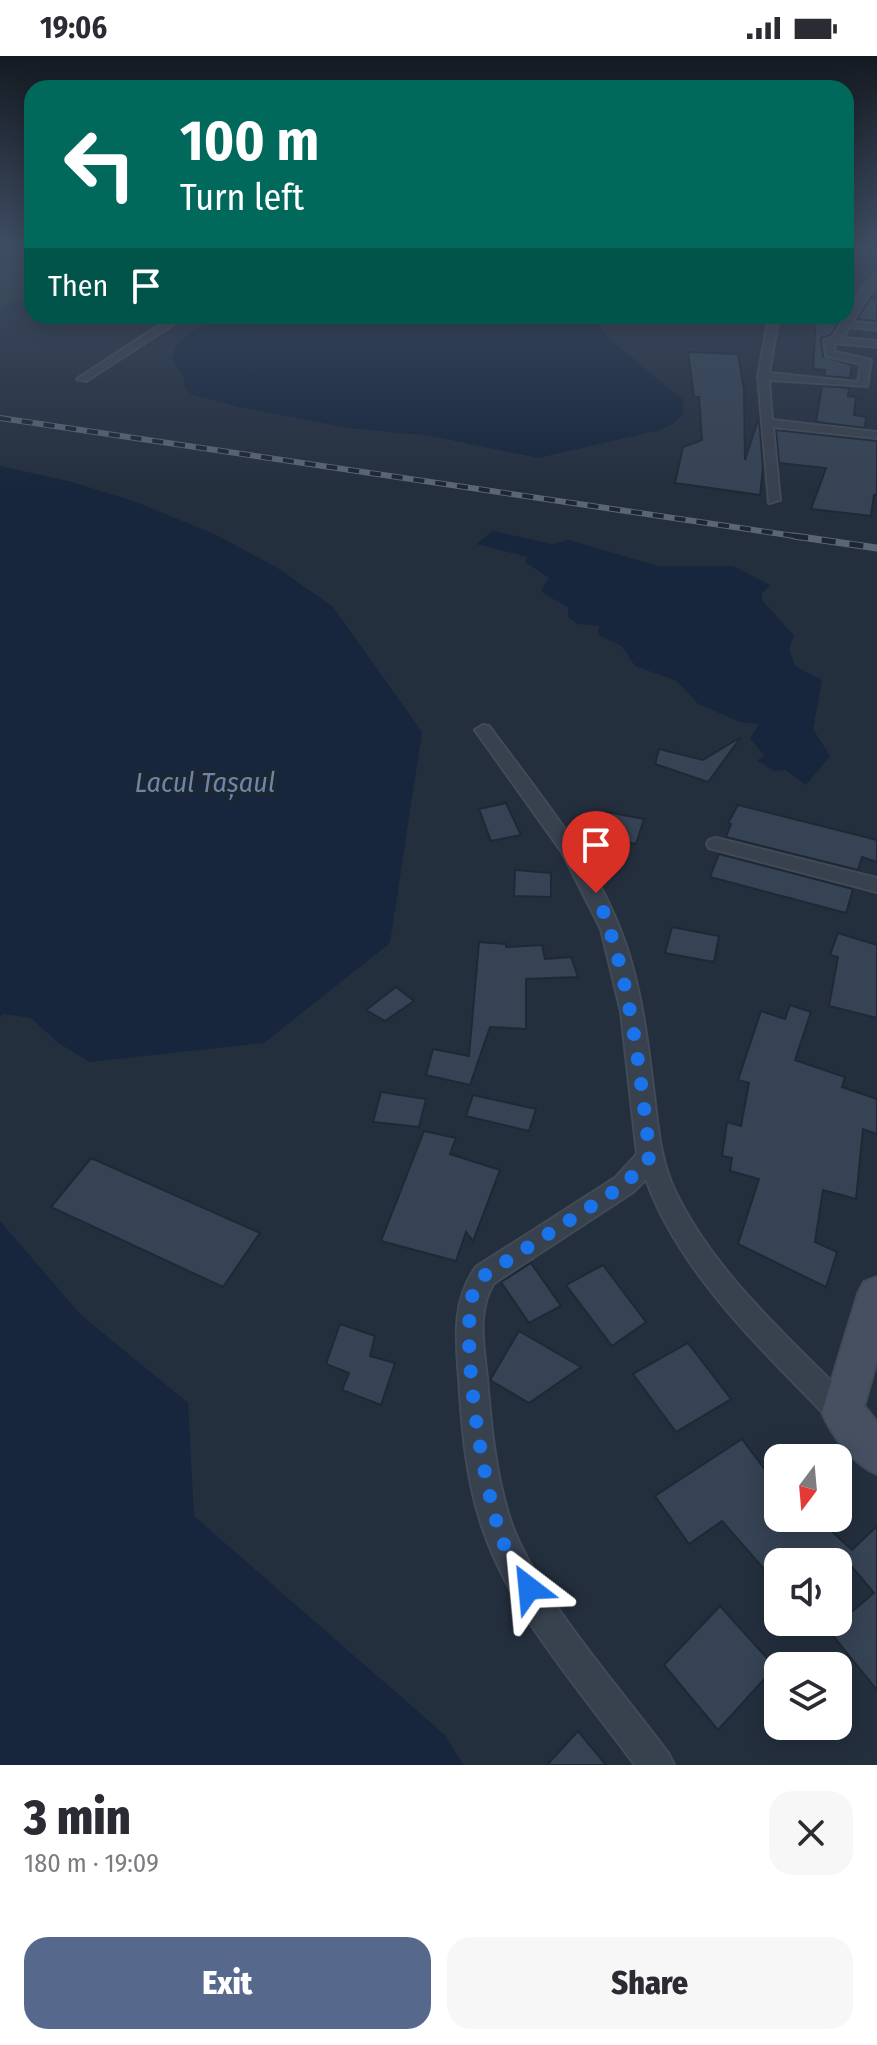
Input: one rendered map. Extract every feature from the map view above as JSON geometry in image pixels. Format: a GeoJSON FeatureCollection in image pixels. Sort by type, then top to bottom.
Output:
{"type":"FeatureCollection","features":[{"type":"Feature","properties":{"kind":"street"},"geometry":{"type":"LineString","coordinates":[[82,379],[164,327]]}},
{"type":"Feature","properties":{"kind":"street"},"geometry":{"type":"LineString","coordinates":[[772,327],[763,376],[774,500]]}},
{"type":"Feature","properties":{"kind":"street"},"geometry":{"type":"LineString","coordinates":[[837,340],[843,327]]}},
{"type":"Feature","properties":{"kind":"street"},"geometry":{"type":"LineString","coordinates":[[763,376],[863,384],[867,362],[830,354],[829,340],[877,344]]}},
{"type":"Feature","properties":{"kind":"street"},"geometry":{"type":"LineString","coordinates":[[767,423],[877,435]]}},
{"type":"Feature","properties":{"kind":"street"},"geometry":{"type":"LineString","coordinates":[[483,730],[596,893],[612,930],[636,1042],[650,1157],[675,1213],[744,1310],[877,1453]]}},
{"type":"Feature","properties":{"kind":"street"},"geometry":{"type":"LineString","coordinates":[[716,844],[877,885]]}},
{"type":"Feature","properties":{"kind":"street"},"geometry":{"type":"LineString","coordinates":[[650,1157],[624,1185],[485,1275],[474,1288],[470,1321],[475,1414],[502,1540],[529,1588],[656,1765]]}},
{"type":"Feature","properties":{"kind":"street"},"geometry":{"type":"LineString","coordinates":[[842,1412],[877,1294]]}},
{"type":"Feature","properties":{"kind":"water"},"geometry":{"type":"Polygon","coordinates":[[[600,327],[605,335],[683,400],[683,411],[675,423],[660,430],[538,458],[431,436],[349,428],[238,407],[191,394],[184,388],[185,380],[172,358],[177,345],[197,329],[600,327]]]}},
{"type":"Feature","properties":{"kind":"water","name":"Lacul Tașaul"},"geometry":{"type":"Polygon","coordinates":[[[0,466],[72,482],[136,502],[214,534],[276,567],[333,607],[422,732],[390,943],[264,1043],[90,1062],[57,1042],[31,1018],[3,1014],[0,1017],[0,466]]]}},
{"type":"Feature","properties":{"kind":"water"},"geometry":{"type":"Polygon","coordinates":[[[493,531],[552,544],[569,540],[658,566],[733,566],[770,585],[762,594],[762,600],[794,636],[789,648],[795,666],[822,680],[813,729],[830,756],[806,785],[785,770],[774,771],[757,760],[765,756],[750,739],[759,724],[740,722],[698,704],[677,681],[635,666],[622,646],[598,635],[599,626],[577,624],[568,617],[568,607],[541,590],[549,578],[525,562],[528,557],[476,544],[493,531]]]}},
{"type":"Feature","properties":{"kind":"water"},"geometry":{"type":"Polygon","coordinates":[[[0,1221],[80,1314],[188,1403],[194,1516],[446,1736],[463,1765],[0,1765],[0,1221]]]}},
{"type":"Feature","properties":{"kind":"building"},"geometry":{"type":"Polygon","coordinates":[[[815,327],[836,327],[831,335],[821,338],[823,356],[852,365],[850,378],[824,376],[825,370],[813,369],[815,327]]]}},
{"type":"Feature","properties":{"kind":"building"},"geometry":{"type":"Polygon","coordinates":[[[688,352],[738,354],[744,390],[745,460],[759,417],[763,468],[760,495],[675,483],[683,447],[702,440],[699,397],[694,397],[688,352]]]}},
{"type":"Feature","properties":{"kind":"building"},"geometry":{"type":"Polygon","coordinates":[[[822,386],[849,388],[848,396],[856,397],[854,415],[866,417],[865,428],[816,422],[822,386]]]}},
{"type":"Feature","properties":{"kind":"building"},"geometry":{"type":"Polygon","coordinates":[[[776,430],[877,441],[877,495],[874,495],[871,516],[811,509],[826,468],[779,463],[776,430]]]}},
{"type":"Feature","properties":{"kind":"building"},"geometry":{"type":"Polygon","coordinates":[[[741,737],[708,782],[655,764],[659,749],[703,760],[741,737]]]}},
{"type":"Feature","properties":{"kind":"building"},"geometry":{"type":"Polygon","coordinates":[[[506,803],[521,835],[491,841],[479,809],[506,803]]]}},
{"type":"Feature","properties":{"kind":"building"},"geometry":{"type":"Polygon","coordinates":[[[738,805],[877,840],[877,862],[862,857],[858,870],[726,837],[731,824],[728,823],[738,805]]]}},
{"type":"Feature","properties":{"kind":"building"},"geometry":{"type":"Polygon","coordinates":[[[607,812],[644,819],[636,844],[599,837],[607,812]]]}},
{"type":"Feature","properties":{"kind":"building"},"geometry":{"type":"Polygon","coordinates":[[[719,854],[853,889],[846,913],[710,877],[719,854]]]}},
{"type":"Feature","properties":{"kind":"building"},"geometry":{"type":"Polygon","coordinates":[[[515,870],[551,873],[551,897],[514,896],[515,870]]]}},
{"type":"Feature","properties":{"kind":"building"},"geometry":{"type":"Polygon","coordinates":[[[672,927],[719,936],[714,962],[665,953],[672,927]]]}},
{"type":"Feature","properties":{"kind":"building"},"geometry":{"type":"Polygon","coordinates":[[[838,933],[877,945],[877,1018],[829,1006],[838,957],[830,955],[838,933]]]}},
{"type":"Feature","properties":{"kind":"building"},"geometry":{"type":"Polygon","coordinates":[[[479,942],[506,944],[506,947],[542,945],[545,959],[571,957],[578,977],[526,979],[526,1029],[490,1027],[470,1085],[426,1075],[433,1049],[469,1056],[479,942]]]}},
{"type":"Feature","properties":{"kind":"building"},"geometry":{"type":"Polygon","coordinates":[[[396,987],[414,1001],[385,1021],[366,1010],[396,987]]]}},
{"type":"Feature","properties":{"kind":"building"},"geometry":{"type":"Polygon","coordinates":[[[790,1005],[811,1012],[795,1060],[845,1077],[842,1087],[877,1099],[877,1134],[863,1129],[856,1199],[823,1190],[815,1242],[837,1252],[826,1287],[738,1244],[759,1179],[730,1171],[732,1158],[722,1156],[727,1122],[741,1126],[749,1083],[738,1080],[761,1011],[785,1019],[790,1005]]]}},
{"type":"Feature","properties":{"kind":"building"},"geometry":{"type":"Polygon","coordinates":[[[381,1092],[426,1099],[419,1127],[373,1122],[381,1092]]]}},
{"type":"Feature","properties":{"kind":"building"},"geometry":{"type":"Polygon","coordinates":[[[473,1095],[536,1109],[529,1131],[466,1116],[473,1095]]]}},
{"type":"Feature","properties":{"kind":"building"},"geometry":{"type":"Polygon","coordinates":[[[424,1131],[456,1138],[450,1154],[500,1170],[473,1241],[466,1232],[456,1261],[381,1241],[424,1131]]]}},
{"type":"Feature","properties":{"kind":"building"},"geometry":{"type":"Polygon","coordinates":[[[91,1158],[260,1233],[223,1287],[51,1207],[91,1158]]]}},
{"type":"Feature","properties":{"kind":"building"},"geometry":{"type":"Polygon","coordinates":[[[531,1263],[561,1306],[529,1323],[501,1282],[531,1263]]]}},
{"type":"Feature","properties":{"kind":"building"},"geometry":{"type":"Polygon","coordinates":[[[603,1265],[646,1322],[612,1346],[566,1285],[603,1265]]]}},
{"type":"Feature","properties":{"kind":"building"},"geometry":{"type":"Polygon","coordinates":[[[340,1324],[375,1336],[370,1356],[395,1363],[381,1405],[342,1390],[349,1373],[326,1364],[340,1324]]]}},
{"type":"Feature","properties":{"kind":"building"},"geometry":{"type":"Polygon","coordinates":[[[519,1331],[581,1367],[529,1403],[490,1380],[519,1331]]]}},
{"type":"Feature","properties":{"kind":"building"},"geometry":{"type":"Polygon","coordinates":[[[688,1343],[731,1399],[676,1432],[633,1374],[688,1343]]]}},
{"type":"Feature","properties":{"kind":"building"},"geometry":{"type":"Polygon","coordinates":[[[742,1439],[764,1468],[764,1532],[832,1532],[850,1548],[764,1548],[764,1569],[722,1521],[689,1544],[655,1496],[742,1439]]]}},
{"type":"Feature","properties":{"kind":"building"},"geometry":{"type":"Polygon","coordinates":[[[877,1526],[877,1690],[852,1659],[852,1652],[846,1652],[833,1636],[852,1636],[852,1612],[874,1593],[852,1567],[852,1550],[877,1526]]]}},
{"type":"Feature","properties":{"kind":"building"},"geometry":{"type":"Polygon","coordinates":[[[720,1606],[764,1655],[764,1679],[718,1730],[664,1665],[720,1606]]]}},
{"type":"Feature","properties":{"kind":"building"},"geometry":{"type":"Polygon","coordinates":[[[578,1731],[606,1765],[547,1765],[578,1731]]]}},
{"type":"Feature","properties":{"kind":"railway"},"geometry":{"type":"LineString","coordinates":[[0,418],[808,538]]}},
{"type":"Feature","properties":{"kind":"railway"},"geometry":{"type":"LineString","coordinates":[[794,536],[877,548]]}},
{"type":"Feature","properties":{"kind":"route"},"geometry":{"type":"LineString","coordinates":[[529,1588],[502,1540],[486,1476],[475,1414],[470,1321],[474,1288],[485,1275],[624,1185],[650,1157],[636,1042],[622,973],[612,930],[596,893]]}}]}
